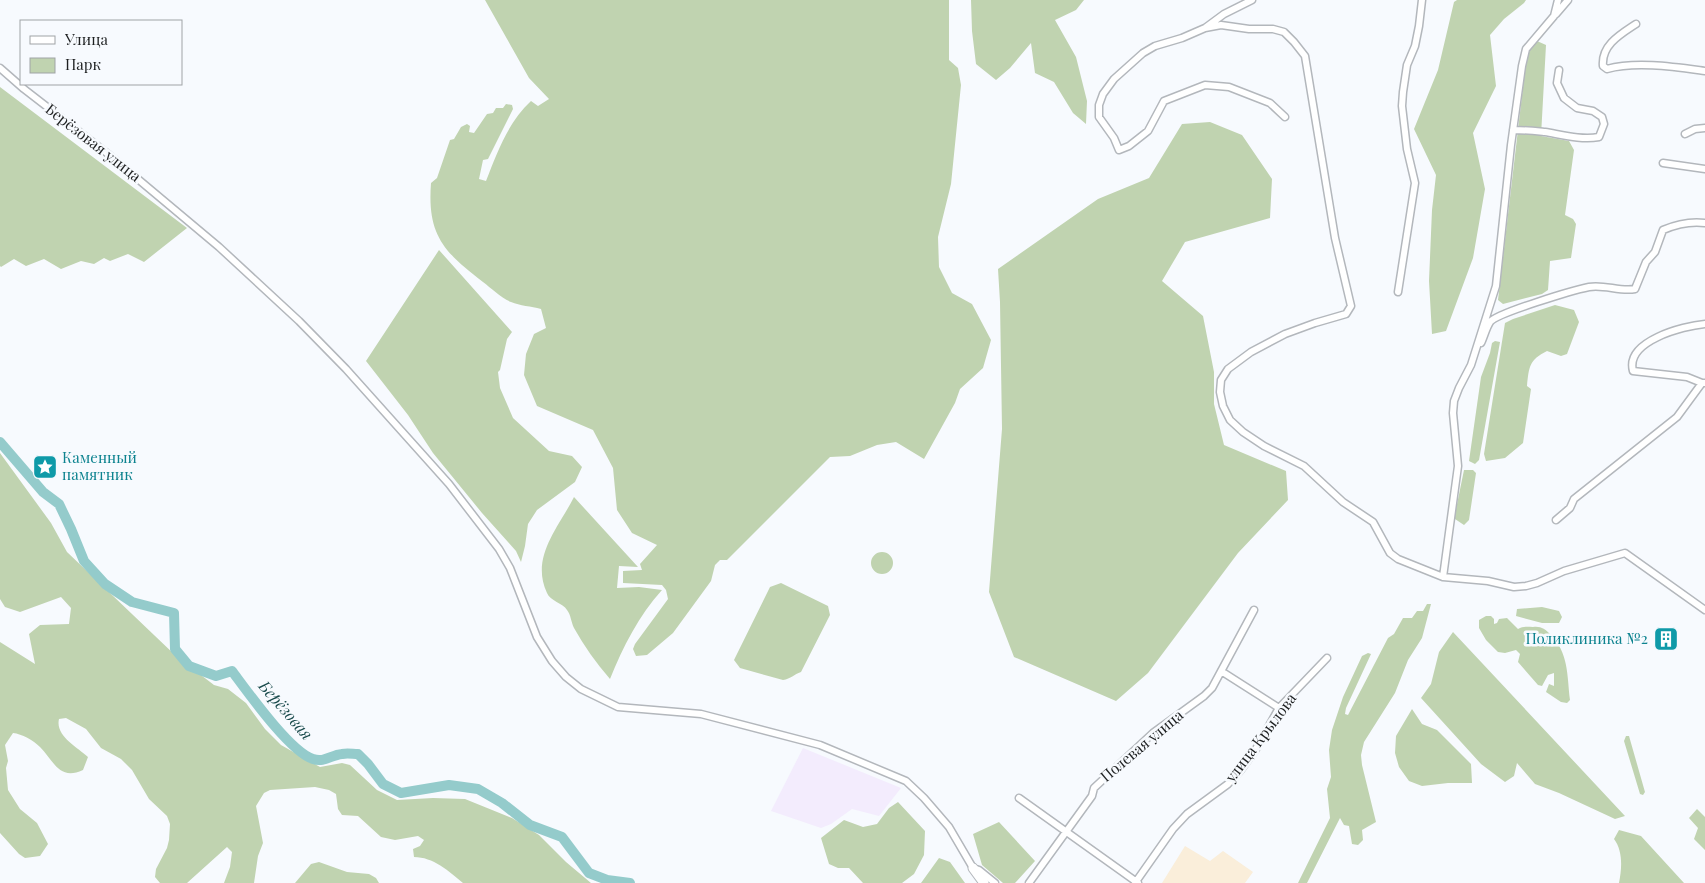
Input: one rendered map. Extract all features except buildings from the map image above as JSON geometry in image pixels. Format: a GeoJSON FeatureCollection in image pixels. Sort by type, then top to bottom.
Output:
{"type":"FeatureCollection","features":[{"type":"Feature","properties":{"kind":"street"},"geometry":{"type":"LineString","coordinates":[[1252,0],[1224,14],[1205,28],[1182,38],[1155,46],[1143,53],[1114,79],[1103,94],[1099,104],[1099,117],[1114,138],[1119,150],[1130,146],[1148,131],[1164,101],[1205,85],[1229,87],[1270,103],[1285,117]]}},
{"type":"Feature","properties":{"kind":"street"},"geometry":{"type":"LineString","coordinates":[[1398,292],[1416,183],[1407,149],[1402,106],[1403,92],[1407,65],[1415,46],[1422,0]]}},
{"type":"Feature","properties":{"kind":"street"},"geometry":{"type":"LineString","coordinates":[[1554,16],[1558,0]]}},
{"type":"Feature","properties":{"kind":"street"},"geometry":{"type":"LineString","coordinates":[[1471,365],[1496,286],[1513,130],[1526,49],[1568,0]]}},
{"type":"Feature","properties":{"kind":"street"},"geometry":{"type":"LineString","coordinates":[[1636,24],[1612,40],[1608,46],[1602,59],[1603,66],[1607,69],[1621,65],[1679,67],[1705,71]]}},
{"type":"Feature","properties":{"kind":"street"},"geometry":{"type":"LineString","coordinates":[[1205,28],[1221,26],[1273,29],[1284,32],[1304,56],[1335,238],[1351,306],[1346,314],[1285,334],[1251,352],[1228,369],[1221,380],[1220,392],[1223,406],[1230,420],[1243,432],[1264,446],[1304,466],[1343,502],[1372,522],[1390,553],[1413,566],[1443,577],[1488,581],[1514,587],[1537,584],[1564,571],[1625,554],[1705,610]]}},
{"type":"Feature","properties":{"kind":"street","name":"Берёзовая улица"},"geometry":{"type":"LineString","coordinates":[[0,68],[108,154],[219,247],[299,321],[346,370],[449,484],[499,549],[510,568],[537,637],[562,673],[581,689],[618,707],[705,715],[820,745],[906,782],[924,798],[949,827],[973,868]]}},
{"type":"Feature","properties":{"kind":"street"},"geometry":{"type":"LineString","coordinates":[[1513,130],[1544,132],[1573,137],[1599,137],[1604,124],[1602,117],[1593,111],[1576,108],[1564,98],[1557,82],[1559,70]]}},
{"type":"Feature","properties":{"kind":"street"},"geometry":{"type":"LineString","coordinates":[[1685,134],[1705,128]]}},
{"type":"Feature","properties":{"kind":"street"},"geometry":{"type":"LineString","coordinates":[[1663,163],[1705,169]]}},
{"type":"Feature","properties":{"kind":"street"},"geometry":{"type":"LineString","coordinates":[[1443,577],[1458,466],[1453,413],[1454,401],[1458,388],[1471,365],[1490,321],[1500,315],[1590,287],[1628,291],[1635,289],[1646,262],[1654,252],[1663,230],[1679,223],[1705,223]]}},
{"type":"Feature","properties":{"kind":"street"},"geometry":{"type":"LineString","coordinates":[[1556,520],[1570,508],[1574,499],[1677,417],[1704,383],[1687,377],[1633,371],[1632,359],[1648,342],[1662,335],[1688,326],[1705,324]]}},
{"type":"Feature","properties":{"kind":"street","name":"Полевая улица"},"geometry":{"type":"LineString","coordinates":[[1029,883],[1092,796],[1094,788],[1153,733],[1204,696],[1212,688],[1254,610]]}},
{"type":"Feature","properties":{"kind":"street","name":"улица Крылова"},"geometry":{"type":"LineString","coordinates":[[1136,883],[1173,829],[1187,814],[1228,784],[1240,771],[1256,749],[1279,708],[1327,658]]}},
{"type":"Feature","properties":{"kind":"street"},"geometry":{"type":"LineString","coordinates":[[1221,671],[1279,708]]}},
{"type":"Feature","properties":{"kind":"street"},"geometry":{"type":"LineString","coordinates":[[1019,798],[1136,883]]}},
{"type":"Feature","properties":{"kind":"street"},"geometry":{"type":"LineString","coordinates":[[973,868],[984,883]]}},
{"type":"Feature","properties":{"kind":"street"},"geometry":{"type":"LineString","coordinates":[[973,868],[995,883]]}},
{"type":"Feature","properties":{"kind":"shaded area"},"geometry":{"type":"Polygon","coordinates":[[[803,748],[901,788],[879,816],[852,809],[831,824],[821,828],[771,811],[803,748]]]}},
{"type":"Feature","properties":{"kind":"shaded area"},"geometry":{"type":"Polygon","coordinates":[[[1185,846],[1210,861],[1223,851],[1253,872],[1245,883],[1162,883],[1185,846]]]}},
{"type":"Feature","properties":{"kind":"green space"},"geometry":{"type":"Polygon","coordinates":[[[485,0],[949,0],[949,60],[958,68],[961,85],[951,184],[938,237],[939,267],[952,293],[972,304],[991,340],[983,368],[960,389],[955,403],[924,459],[896,442],[877,445],[850,456],[830,457],[727,560],[720,560],[715,565],[711,581],[673,633],[647,655],[636,656],[633,649],[668,599],[666,590],[662,585],[623,583],[623,571],[642,570],[640,564],[657,545],[632,533],[617,510],[613,468],[593,430],[537,406],[524,375],[526,354],[534,334],[546,328],[541,309],[518,304],[496,293],[448,251],[435,229],[430,201],[431,183],[437,178],[450,140],[454,139],[461,127],[467,124],[470,126],[469,132],[474,133],[487,114],[493,113],[496,108],[503,108],[506,104],[512,105],[513,109],[488,159],[483,160],[479,179],[486,181],[504,138],[516,118],[531,101],[538,106],[549,99],[529,78],[485,0]]]}},
{"type":"Feature","properties":{"kind":"green space"},"geometry":{"type":"Polygon","coordinates":[[[971,0],[1084,0],[1076,10],[1055,20],[1076,57],[1087,101],[1086,124],[1073,113],[1054,82],[1035,73],[1031,43],[1010,68],[996,80],[976,64],[971,0]]]}},
{"type":"Feature","properties":{"kind":"green space"},"geometry":{"type":"Polygon","coordinates":[[[1457,0],[1526,0],[1504,19],[1490,35],[1496,86],[1473,133],[1485,189],[1473,258],[1446,331],[1432,334],[1429,281],[1432,210],[1436,175],[1414,129],[1438,70],[1454,2],[1457,0]]]}},
{"type":"Feature","properties":{"kind":"green space"},"geometry":{"type":"Polygon","coordinates":[[[1537,41],[1546,45],[1541,136],[1569,141],[1574,150],[1565,215],[1573,219],[1576,224],[1571,258],[1550,261],[1548,290],[1542,294],[1503,304],[1498,300],[1527,53],[1537,41]]]}},
{"type":"Feature","properties":{"kind":"green space"},"geometry":{"type":"Polygon","coordinates":[[[0,87],[187,228],[144,262],[128,254],[110,261],[104,258],[94,264],[81,261],[61,269],[44,259],[26,266],[14,259],[1,267],[0,87]]]}},
{"type":"Feature","properties":{"kind":"green space"},"geometry":{"type":"Polygon","coordinates":[[[1210,122],[1242,135],[1272,179],[1270,218],[1185,242],[1162,281],[1203,316],[1214,372],[1214,404],[1224,445],[1286,471],[1288,500],[1238,553],[1148,673],[1116,701],[1014,657],[989,592],[1002,429],[998,269],[1098,199],[1149,178],[1182,124],[1210,122]]]}},
{"type":"Feature","properties":{"kind":"green space"},"geometry":{"type":"Polygon","coordinates":[[[439,250],[512,332],[507,339],[498,372],[500,388],[513,418],[549,451],[572,456],[582,467],[575,482],[537,510],[528,524],[521,562],[516,551],[433,453],[408,415],[366,361],[439,250]]]}},
{"type":"Feature","properties":{"kind":"green space"},"geometry":{"type":"Polygon","coordinates":[[[1555,305],[1574,310],[1579,322],[1567,354],[1561,356],[1547,351],[1533,361],[1529,369],[1527,386],[1531,389],[1523,443],[1505,458],[1486,461],[1484,454],[1505,323],[1555,305]]]}},
{"type":"Feature","properties":{"kind":"green space"},"geometry":{"type":"Polygon","coordinates":[[[1495,341],[1500,342],[1479,460],[1475,464],[1469,461],[1481,377],[1492,343],[1495,341]]]}},
{"type":"Feature","properties":{"kind":"green space"},"geometry":{"type":"Polygon","coordinates":[[[0,453],[51,523],[67,552],[176,656],[214,685],[228,689],[246,703],[265,729],[281,745],[320,767],[342,763],[350,765],[377,790],[397,800],[465,799],[512,818],[539,835],[566,862],[591,883],[463,883],[434,862],[414,857],[413,849],[420,846],[424,840],[418,836],[395,840],[381,837],[358,816],[342,815],[338,809],[336,794],[329,790],[315,787],[270,790],[264,793],[256,806],[263,843],[258,856],[254,883],[224,883],[230,867],[232,852],[227,847],[187,883],[160,883],[155,877],[156,869],[169,840],[170,824],[167,816],[149,799],[132,770],[121,759],[101,748],[86,729],[66,718],[59,719],[60,731],[68,741],[88,757],[83,770],[75,773],[63,771],[53,763],[37,744],[20,735],[13,733],[5,745],[8,761],[6,768],[8,790],[20,809],[37,823],[48,844],[40,856],[25,858],[19,854],[0,833],[0,642],[35,664],[29,634],[40,625],[69,624],[71,608],[61,597],[20,612],[5,607],[0,599],[0,453]]]}},
{"type":"Feature","properties":{"kind":"green space"},"geometry":{"type":"Polygon","coordinates":[[[1464,470],[1473,470],[1476,473],[1469,520],[1464,525],[1455,519],[1455,514],[1464,470]]]}},
{"type":"Feature","properties":{"kind":"green space"},"geometry":{"type":"Polygon","coordinates":[[[574,497],[638,567],[619,566],[617,588],[639,587],[662,590],[632,632],[610,679],[582,641],[574,628],[567,610],[549,596],[543,580],[542,567],[548,543],[574,497]]]}},
{"type":"Feature","properties":{"kind":"green space"},"geometry":{"type":"Polygon","coordinates":[[[882,552],[890,555],[893,563],[890,571],[882,574],[874,571],[871,563],[874,555],[882,552]]]}},
{"type":"Feature","properties":{"kind":"green space"},"geometry":{"type":"Polygon","coordinates":[[[781,583],[828,606],[830,615],[801,672],[783,680],[740,668],[734,660],[770,587],[781,583]]]}},
{"type":"Feature","properties":{"kind":"green space"},"geometry":{"type":"Polygon","coordinates":[[[1427,604],[1431,604],[1422,638],[1408,660],[1395,693],[1364,742],[1361,755],[1362,765],[1376,822],[1362,830],[1363,840],[1358,845],[1352,844],[1349,826],[1344,825],[1340,818],[1307,883],[1298,883],[1330,818],[1327,789],[1331,777],[1329,750],[1332,730],[1343,697],[1362,656],[1368,653],[1371,654],[1346,708],[1345,714],[1348,715],[1388,638],[1394,634],[1403,618],[1412,618],[1417,611],[1423,611],[1427,604]]]}},
{"type":"Feature","properties":{"kind":"green space"},"geometry":{"type":"Polygon","coordinates":[[[1542,607],[1559,611],[1562,617],[1559,623],[1542,623],[1516,616],[1517,609],[1542,607]]]}},
{"type":"Feature","properties":{"kind":"green space"},"geometry":{"type":"Polygon","coordinates":[[[1486,616],[1491,616],[1494,619],[1494,624],[1499,619],[1507,618],[1518,629],[1538,627],[1545,629],[1550,634],[1561,649],[1566,665],[1570,700],[1567,703],[1561,702],[1546,692],[1549,684],[1554,686],[1554,673],[1548,675],[1542,686],[1538,685],[1518,662],[1520,654],[1516,650],[1505,653],[1498,652],[1486,640],[1479,628],[1479,620],[1486,616]]]}},
{"type":"Feature","properties":{"kind":"green space"},"geometry":{"type":"Polygon","coordinates":[[[1453,632],[1625,816],[1615,819],[1535,784],[1517,763],[1514,776],[1505,782],[1481,764],[1421,698],[1431,684],[1439,652],[1453,632]]]}},
{"type":"Feature","properties":{"kind":"green space"},"geometry":{"type":"Polygon","coordinates":[[[1412,709],[1422,724],[1437,730],[1471,764],[1472,783],[1422,786],[1409,781],[1399,767],[1395,753],[1396,736],[1412,709]]]}},
{"type":"Feature","properties":{"kind":"green space"},"geometry":{"type":"Polygon","coordinates":[[[1626,736],[1629,736],[1645,792],[1643,795],[1640,794],[1624,741],[1626,736]]]}},
{"type":"Feature","properties":{"kind":"green space"},"geometry":{"type":"Polygon","coordinates":[[[898,802],[925,831],[924,855],[914,874],[902,883],[863,883],[849,868],[838,868],[829,864],[821,838],[844,820],[863,827],[877,824],[889,808],[898,802]]]}},
{"type":"Feature","properties":{"kind":"green space"},"geometry":{"type":"Polygon","coordinates":[[[1697,809],[1705,817],[1705,850],[1694,839],[1698,828],[1689,818],[1697,809]]]}},
{"type":"Feature","properties":{"kind":"green space"},"geometry":{"type":"Polygon","coordinates":[[[999,822],[1035,861],[1015,883],[1003,883],[982,865],[973,834],[999,822]]]}},
{"type":"Feature","properties":{"kind":"green space"},"geometry":{"type":"Polygon","coordinates":[[[1619,830],[1641,836],[1684,883],[1619,883],[1621,860],[1619,849],[1614,839],[1619,830]]]}},
{"type":"Feature","properties":{"kind":"green space"},"geometry":{"type":"Polygon","coordinates":[[[939,858],[950,862],[965,883],[921,883],[939,858]]]}},
{"type":"Feature","properties":{"kind":"green space"},"geometry":{"type":"Polygon","coordinates":[[[319,862],[347,872],[369,874],[376,878],[379,883],[295,883],[311,864],[319,862]]]}},
{"type":"Feature","properties":{"kind":"waterway","name":"Берёзовая"},"geometry":{"type":"LineString","coordinates":[[0,442],[43,492],[59,504],[84,561],[105,584],[132,602],[174,613],[175,649],[189,666],[216,676],[232,671],[281,733],[304,754],[317,760],[342,754],[358,754],[383,784],[401,793],[449,785],[478,789],[502,803],[530,825],[562,837],[589,873],[607,880],[630,883]]}},
{"type":"Feature","properties":{"kind":"place","name":"Каменный памятник"},"geometry":{"type":"Point","coordinates":[45,467]}},
{"type":"Feature","properties":{"kind":"place","name":"Поликлиника №2"},"geometry":{"type":"Point","coordinates":[1666,639]}}]}
